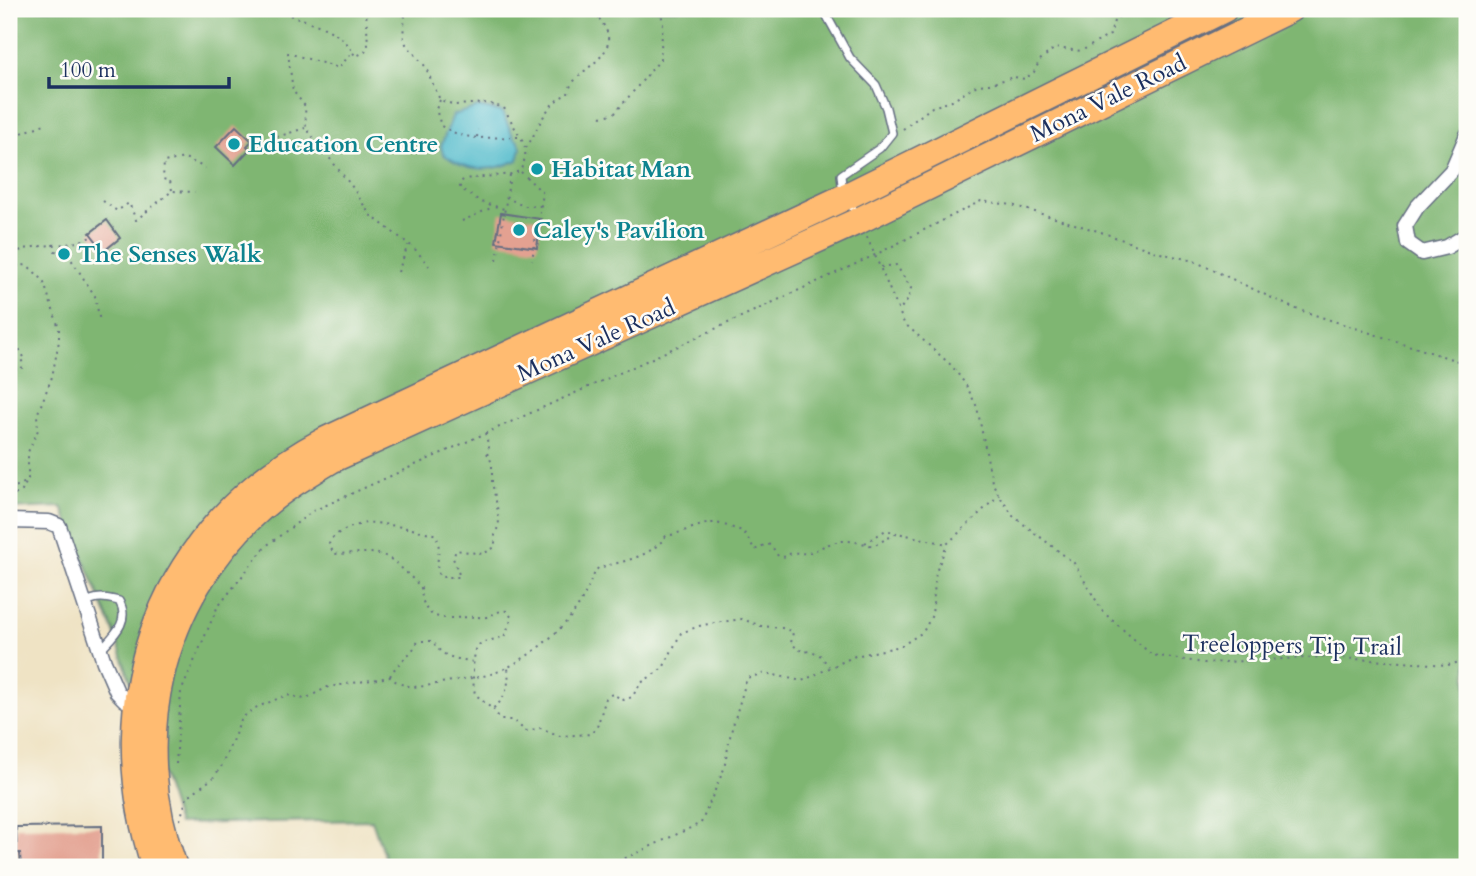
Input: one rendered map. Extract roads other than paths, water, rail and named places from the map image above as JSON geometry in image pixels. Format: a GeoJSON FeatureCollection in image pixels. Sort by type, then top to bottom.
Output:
{"type":"FeatureCollection","features":[{"type":"Feature","properties":{"kind":"highway","name":"Mona Vale Road"},"geometry":{"type":"LineString","coordinates":[[174,867],[158,809],[146,703],[147,652],[170,592],[206,536],[234,504],[268,476],[324,441],[847,196],[1224,9]]}},
{"type":"Feature","properties":{"kind":"highway","name":"Mona Vale Road"},"geometry":{"type":"LineString","coordinates":[[155,867],[142,822],[135,779],[134,737],[146,703],[175,630],[205,573],[245,524],[294,482],[331,460],[859,221],[1290,9]]}},
{"type":"Feature","properties":{"kind":"street"},"geometry":{"type":"LineString","coordinates":[[1467,135],[1452,170],[1417,206],[1405,226],[1408,243],[1422,253],[1447,247],[1467,235]]}},
{"type":"Feature","properties":{"kind":"street"},"geometry":{"type":"LineString","coordinates":[[9,521],[49,522],[59,526],[100,650],[117,692],[125,699],[146,703]]}},
{"type":"Feature","properties":{"kind":"lane"},"geometry":{"type":"LineString","coordinates":[[823,9],[849,58],[876,85],[892,132],[880,148],[841,175],[842,186],[859,221]]}},
{"type":"Feature","properties":{"kind":"lane"},"geometry":{"type":"LineString","coordinates":[[85,604],[90,599],[109,598],[119,601],[124,609],[124,619],[118,631],[100,650]]}},
{"type":"Feature","properties":{"kind":"water"},"geometry":{"type":"Polygon","coordinates":[[[478,107],[502,112],[521,148],[518,160],[498,167],[479,169],[461,164],[443,154],[441,146],[453,115],[478,107]]]}},
{"type":"Feature","properties":{"kind":"place","name":"Education Centre"},"geometry":{"type":"Point","coordinates":[234,144]}},
{"type":"Feature","properties":{"kind":"place","name":"Habitat Man"},"geometry":{"type":"Point","coordinates":[537,169]}},
{"type":"Feature","properties":{"kind":"place","name":"Caley's Pavilion"},"geometry":{"type":"Point","coordinates":[519,230]}},
{"type":"Feature","properties":{"kind":"place","name":"The Senses Walk"},"geometry":{"type":"Point","coordinates":[64,254]}}]}
